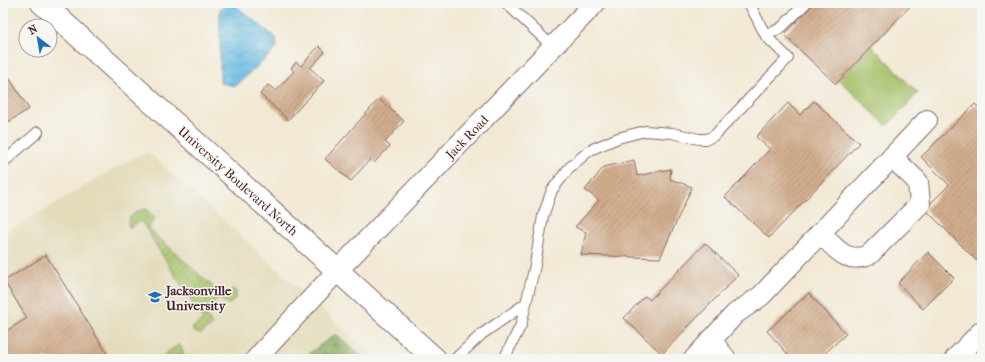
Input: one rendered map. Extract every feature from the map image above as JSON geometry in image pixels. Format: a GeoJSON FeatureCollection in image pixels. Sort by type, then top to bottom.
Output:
{"type":"FeatureCollection","features":[{"type":"Feature","properties":{"kind":"main road","name":"University Boulevard North"},"geometry":{"type":"LineString","coordinates":[[42,3],[435,359]]}},
{"type":"Feature","properties":{"kind":"street","name":"Jack Road"},"geometry":{"type":"LineString","coordinates":[[256,359],[338,270],[595,3]]}},
{"type":"Feature","properties":{"kind":"street"},"geometry":{"type":"LineString","coordinates":[[694,359],[735,314],[761,296],[927,120]]}},
{"type":"Feature","properties":{"kind":"street"},"geometry":{"type":"LineString","coordinates":[[820,233],[845,257],[858,259],[869,255],[920,204],[918,182],[892,157]]}},
{"type":"Feature","properties":{"kind":"street"},"geometry":{"type":"LineString","coordinates":[[955,359],[982,331]]}},
{"type":"Feature","properties":{"kind":"street"},"geometry":{"type":"LineString","coordinates":[[711,340],[726,359]]}},
{"type":"Feature","properties":{"kind":"lane"},"geometry":{"type":"LineString","coordinates":[[506,3],[553,47]]}},
{"type":"Feature","properties":{"kind":"lane"},"geometry":{"type":"LineString","coordinates":[[504,359],[521,325],[525,304],[536,265],[543,216],[552,190],[569,168],[590,150],[618,138],[645,131],[672,132],[699,139],[707,139],[715,135],[788,58],[766,36],[749,3]]}},
{"type":"Feature","properties":{"kind":"lane"},"geometry":{"type":"LineString","coordinates":[[766,36],[782,27],[806,3]]}},
{"type":"Feature","properties":{"kind":"lane"},"geometry":{"type":"LineString","coordinates":[[3,158],[6,160],[38,132]]}},
{"type":"Feature","properties":{"kind":"lane"},"geometry":{"type":"LineString","coordinates":[[455,359],[482,334],[525,304]]}},
{"type":"Feature","properties":{"kind":"shaded area","name":"Jacksonville University"},"geometry":{"type":"Polygon","coordinates":[[[148,152],[376,359],[3,359],[3,234],[127,161],[148,152]]]}},
{"type":"Feature","properties":{"kind":"green space"},"geometry":{"type":"Polygon","coordinates":[[[872,46],[918,93],[887,126],[839,80],[872,46]]]}},
{"type":"Feature","properties":{"kind":"green space"},"geometry":{"type":"Polygon","coordinates":[[[142,209],[147,210],[155,218],[148,228],[224,297],[232,289],[236,291],[236,297],[231,303],[227,304],[218,298],[205,313],[212,325],[201,334],[194,332],[192,328],[203,320],[141,221],[130,228],[128,225],[130,217],[142,209]]]}},
{"type":"Feature","properties":{"kind":"green space"},"geometry":{"type":"Polygon","coordinates":[[[336,334],[365,359],[301,359],[336,334]]]}},
{"type":"Feature","properties":{"kind":"green space"},"geometry":{"type":"Polygon","coordinates":[[[178,345],[181,346],[184,355],[180,359],[158,359],[178,345]]]}},
{"type":"Feature","properties":{"kind":"water"},"geometry":{"type":"Polygon","coordinates":[[[232,3],[276,38],[277,48],[236,86],[220,83],[220,9],[232,3]]]}},
{"type":"Feature","properties":{"kind":"building"},"geometry":{"type":"Polygon","coordinates":[[[814,3],[913,3],[836,84],[784,35],[814,3]]]}},
{"type":"Feature","properties":{"kind":"building"},"geometry":{"type":"Polygon","coordinates":[[[319,46],[325,52],[310,68],[324,81],[288,120],[260,94],[268,85],[276,91],[294,71],[291,68],[296,62],[301,66],[319,46]]]}},
{"type":"Feature","properties":{"kind":"building"},"geometry":{"type":"Polygon","coordinates":[[[3,68],[29,109],[5,124],[3,122],[3,68]]]}},
{"type":"Feature","properties":{"kind":"building"},"geometry":{"type":"Polygon","coordinates":[[[379,99],[404,121],[385,142],[390,146],[374,163],[370,159],[351,181],[325,159],[379,99]]]}},
{"type":"Feature","properties":{"kind":"building"},"geometry":{"type":"Polygon","coordinates":[[[814,101],[859,143],[769,238],[725,197],[770,149],[756,137],[788,103],[800,115],[814,101]]]}},
{"type":"Feature","properties":{"kind":"building"},"geometry":{"type":"Polygon","coordinates":[[[975,104],[982,110],[982,256],[977,261],[925,209],[949,185],[921,157],[975,104]]]}},
{"type":"Feature","properties":{"kind":"building"},"geometry":{"type":"Polygon","coordinates":[[[634,160],[637,176],[671,169],[670,179],[692,187],[660,258],[581,255],[586,232],[575,227],[599,200],[585,190],[604,167],[634,160]]]}},
{"type":"Feature","properties":{"kind":"building"},"geometry":{"type":"Polygon","coordinates":[[[705,243],[738,275],[662,354],[624,318],[645,296],[650,300],[705,243]]]}},
{"type":"Feature","properties":{"kind":"building"},"geometry":{"type":"Polygon","coordinates":[[[928,252],[954,278],[923,309],[898,283],[928,252]]]}},
{"type":"Feature","properties":{"kind":"building"},"geometry":{"type":"Polygon","coordinates":[[[46,255],[108,355],[102,359],[3,359],[3,333],[27,318],[4,281],[46,255]]]}},
{"type":"Feature","properties":{"kind":"building"},"geometry":{"type":"Polygon","coordinates":[[[809,293],[846,334],[822,356],[825,359],[792,359],[767,331],[809,293]]]}},
{"type":"Feature","properties":{"kind":"place","name":"Jacksonville University"},"geometry":{"type":"Point","coordinates":[155,297]}}]}
